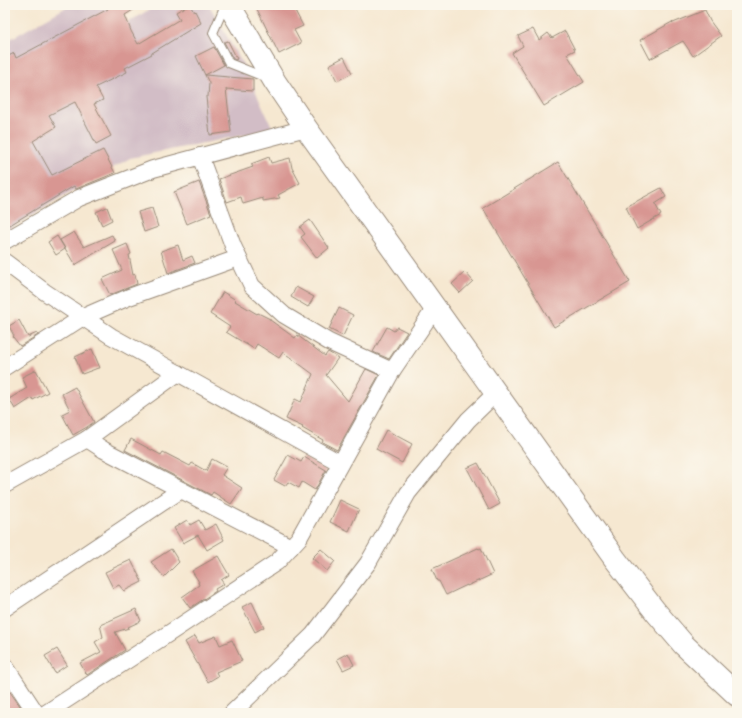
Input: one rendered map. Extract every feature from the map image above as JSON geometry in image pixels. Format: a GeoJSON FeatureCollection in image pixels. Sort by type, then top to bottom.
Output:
{"type":"FeatureCollection","features":[{"type":"Feature","properties":{"kind":"main road"},"geometry":{"type":"LineString","coordinates":[[229,5],[275,82],[306,128],[615,559],[655,611],[684,644],[737,696]]}},
{"type":"Feature","properties":{"kind":"street"},"geometry":{"type":"LineString","coordinates":[[5,241],[79,198],[153,169],[306,128]]}},
{"type":"Feature","properties":{"kind":"street"},"geometry":{"type":"LineString","coordinates":[[200,156],[232,246],[252,286],[284,315],[329,342],[392,371]]}},
{"type":"Feature","properties":{"kind":"street"},"geometry":{"type":"LineString","coordinates":[[5,367],[82,317],[129,297],[238,258]]}},
{"type":"Feature","properties":{"kind":"street"},"geometry":{"type":"LineString","coordinates":[[5,262],[45,292],[111,336],[340,463]]}},
{"type":"Feature","properties":{"kind":"street"},"geometry":{"type":"LineString","coordinates":[[46,713],[277,562],[299,538],[392,371],[435,308]]}},
{"type":"Feature","properties":{"kind":"street"},"geometry":{"type":"LineString","coordinates":[[5,485],[87,439],[178,373]]}},
{"type":"Feature","properties":{"kind":"street"},"geometry":{"type":"LineString","coordinates":[[232,713],[313,635],[368,563],[408,493],[468,420],[496,393]]}},
{"type":"Feature","properties":{"kind":"street"},"geometry":{"type":"LineString","coordinates":[[87,439],[104,450],[291,547]]}},
{"type":"Feature","properties":{"kind":"street"},"geometry":{"type":"LineString","coordinates":[[5,608],[181,490]]}},
{"type":"Feature","properties":{"kind":"street"},"geometry":{"type":"LineString","coordinates":[[5,666],[36,713]]}},
{"type":"Feature","properties":{"kind":"lane"},"geometry":{"type":"LineString","coordinates":[[226,5],[213,33],[229,63],[275,82]]}},
{"type":"Feature","properties":{"kind":"shaded area"},"geometry":{"type":"Polygon","coordinates":[[[70,5],[116,5],[125,24],[157,5],[209,5],[244,66],[273,129],[130,158],[5,231],[5,42],[70,5]]]}},
{"type":"Feature","properties":{"kind":"building"},"geometry":{"type":"Polygon","coordinates":[[[106,5],[141,5],[125,15],[138,44],[180,19],[176,12],[188,5],[190,5],[194,12],[195,11],[201,23],[152,54],[125,68],[127,72],[96,87],[103,100],[94,104],[111,136],[96,144],[75,102],[49,115],[56,127],[33,141],[52,175],[103,150],[115,173],[76,189],[74,186],[5,228],[5,58],[14,53],[16,58],[108,9],[106,5]]]}},
{"type":"Feature","properties":{"kind":"building"},"geometry":{"type":"Polygon","coordinates":[[[255,5],[292,5],[303,26],[294,30],[301,43],[279,54],[255,5]]]}},
{"type":"Feature","properties":{"kind":"building"},"geometry":{"type":"Polygon","coordinates":[[[705,10],[710,21],[721,36],[693,56],[683,41],[650,59],[640,40],[672,22],[673,23],[705,10]]]}},
{"type":"Feature","properties":{"kind":"building"},"geometry":{"type":"Polygon","coordinates":[[[533,29],[539,40],[548,33],[552,38],[565,31],[575,50],[567,54],[584,82],[544,106],[512,53],[523,46],[518,36],[533,29]]]}},
{"type":"Feature","properties":{"kind":"building"},"geometry":{"type":"Polygon","coordinates":[[[228,41],[237,59],[235,60],[224,42],[228,41]]]}},
{"type":"Feature","properties":{"kind":"building"},"geometry":{"type":"Polygon","coordinates":[[[214,47],[224,65],[205,75],[196,56],[214,47]]]}},
{"type":"Feature","properties":{"kind":"building"},"geometry":{"type":"Polygon","coordinates":[[[344,57],[352,73],[337,81],[329,65],[344,57]]]}},
{"type":"Feature","properties":{"kind":"building"},"geometry":{"type":"Polygon","coordinates":[[[205,75],[253,79],[253,91],[226,89],[231,132],[210,135],[206,97],[208,97],[209,83],[205,75]]]}},
{"type":"Feature","properties":{"kind":"building"},"geometry":{"type":"Polygon","coordinates":[[[269,157],[271,163],[290,158],[292,168],[300,183],[278,195],[280,198],[263,201],[263,198],[243,204],[241,197],[227,202],[219,179],[253,167],[251,164],[269,157]]]}},
{"type":"Feature","properties":{"kind":"building"},"geometry":{"type":"Polygon","coordinates":[[[558,162],[630,282],[554,327],[483,208],[558,162]]]}},
{"type":"Feature","properties":{"kind":"building"},"geometry":{"type":"Polygon","coordinates":[[[199,182],[211,214],[187,224],[174,192],[199,182]]]}},
{"type":"Feature","properties":{"kind":"building"},"geometry":{"type":"Polygon","coordinates":[[[661,188],[666,197],[655,204],[661,215],[637,229],[626,207],[661,188]]]}},
{"type":"Feature","properties":{"kind":"building"},"geometry":{"type":"Polygon","coordinates":[[[107,207],[112,220],[102,225],[96,212],[107,207]]]}},
{"type":"Feature","properties":{"kind":"building"},"geometry":{"type":"Polygon","coordinates":[[[152,208],[158,227],[144,232],[138,212],[152,208]]]}},
{"type":"Feature","properties":{"kind":"building"},"geometry":{"type":"Polygon","coordinates":[[[310,220],[329,248],[317,258],[301,237],[305,234],[300,227],[310,220]]]}},
{"type":"Feature","properties":{"kind":"building"},"geometry":{"type":"Polygon","coordinates":[[[74,232],[84,247],[112,235],[115,241],[75,265],[60,240],[74,232]]]}},
{"type":"Feature","properties":{"kind":"building"},"geometry":{"type":"Polygon","coordinates":[[[57,236],[65,249],[56,255],[48,242],[57,236]]]}},
{"type":"Feature","properties":{"kind":"building"},"geometry":{"type":"Polygon","coordinates":[[[127,244],[131,254],[129,255],[133,275],[135,274],[137,284],[110,295],[102,279],[122,270],[113,250],[127,244]]]}},
{"type":"Feature","properties":{"kind":"building"},"geometry":{"type":"Polygon","coordinates":[[[178,245],[183,260],[192,256],[195,263],[168,273],[161,251],[178,245]]]}},
{"type":"Feature","properties":{"kind":"building"},"geometry":{"type":"Polygon","coordinates":[[[465,272],[473,281],[460,293],[452,284],[465,272]]]}},
{"type":"Feature","properties":{"kind":"building"},"geometry":{"type":"Polygon","coordinates":[[[296,287],[314,297],[308,307],[291,297],[296,287]]]}},
{"type":"Feature","properties":{"kind":"building"},"geometry":{"type":"Polygon","coordinates":[[[223,292],[257,314],[258,313],[270,319],[295,338],[297,335],[325,356],[328,352],[338,358],[326,375],[348,401],[366,369],[379,375],[337,450],[322,442],[323,440],[302,428],[303,427],[286,419],[295,399],[301,402],[313,374],[283,352],[279,358],[257,344],[254,349],[226,332],[230,327],[210,314],[223,292]]]}},
{"type":"Feature","properties":{"kind":"building"},"geometry":{"type":"Polygon","coordinates":[[[339,308],[353,315],[343,336],[329,329],[339,308]]]}},
{"type":"Feature","properties":{"kind":"building"},"geometry":{"type":"Polygon","coordinates":[[[19,320],[28,337],[37,333],[38,335],[20,346],[13,337],[14,336],[9,326],[19,320]]]}},
{"type":"Feature","properties":{"kind":"building"},"geometry":{"type":"Polygon","coordinates":[[[387,327],[394,331],[397,327],[407,332],[389,359],[373,352],[387,327]]]}},
{"type":"Feature","properties":{"kind":"building"},"geometry":{"type":"Polygon","coordinates":[[[92,349],[100,368],[82,374],[75,357],[92,349]]]}},
{"type":"Feature","properties":{"kind":"building"},"geometry":{"type":"Polygon","coordinates":[[[36,370],[48,392],[33,400],[32,398],[15,409],[9,399],[27,388],[22,377],[36,370]]]}},
{"type":"Feature","properties":{"kind":"building"},"geometry":{"type":"Polygon","coordinates":[[[75,387],[94,422],[73,435],[62,414],[70,410],[62,394],[75,387]]]}},
{"type":"Feature","properties":{"kind":"building"},"geometry":{"type":"Polygon","coordinates":[[[386,430],[412,444],[402,463],[376,449],[386,430]]]}},
{"type":"Feature","properties":{"kind":"building"},"geometry":{"type":"Polygon","coordinates":[[[131,439],[161,455],[163,452],[190,466],[192,463],[206,471],[212,459],[227,467],[222,475],[242,488],[231,504],[213,492],[211,495],[125,450],[131,439]]]}},
{"type":"Feature","properties":{"kind":"building"},"geometry":{"type":"Polygon","coordinates":[[[288,455],[301,462],[304,457],[326,470],[315,490],[302,482],[299,488],[288,482],[285,486],[274,480],[288,455]]]}},
{"type":"Feature","properties":{"kind":"building"},"geometry":{"type":"Polygon","coordinates":[[[478,463],[500,504],[489,510],[467,468],[478,463]]]}},
{"type":"Feature","properties":{"kind":"building"},"geometry":{"type":"Polygon","coordinates":[[[340,500],[359,509],[349,531],[330,522],[340,500]]]}},
{"type":"Feature","properties":{"kind":"building"},"geometry":{"type":"Polygon","coordinates":[[[187,520],[190,525],[199,520],[205,530],[216,524],[224,540],[207,550],[198,535],[183,543],[174,528],[187,520]]]}},
{"type":"Feature","properties":{"kind":"building"},"geometry":{"type":"Polygon","coordinates":[[[481,548],[493,574],[446,595],[439,581],[437,581],[432,569],[481,548]]]}},
{"type":"Feature","properties":{"kind":"building"},"geometry":{"type":"Polygon","coordinates":[[[171,549],[179,562],[164,577],[151,562],[171,549]]]}},
{"type":"Feature","properties":{"kind":"building"},"geometry":{"type":"Polygon","coordinates":[[[321,549],[335,561],[327,571],[312,558],[321,549]]]}},
{"type":"Feature","properties":{"kind":"building"},"geometry":{"type":"Polygon","coordinates":[[[218,556],[229,575],[221,580],[224,584],[215,589],[216,591],[190,608],[182,597],[199,585],[199,582],[192,571],[218,556]]]}},
{"type":"Feature","properties":{"kind":"building"},"geometry":{"type":"Polygon","coordinates":[[[131,560],[142,582],[124,591],[119,585],[113,588],[105,572],[131,560]]]}},
{"type":"Feature","properties":{"kind":"building"},"geometry":{"type":"Polygon","coordinates":[[[252,602],[264,627],[255,632],[242,607],[252,602]]]}},
{"type":"Feature","properties":{"kind":"building"},"geometry":{"type":"Polygon","coordinates":[[[136,609],[141,621],[128,627],[129,628],[115,632],[125,650],[87,675],[80,663],[101,652],[95,642],[103,637],[100,625],[136,609]]]}},
{"type":"Feature","properties":{"kind":"building"},"geometry":{"type":"Polygon","coordinates":[[[195,636],[199,643],[216,636],[220,645],[232,640],[242,661],[216,672],[218,676],[208,682],[185,642],[195,636]]]}},
{"type":"Feature","properties":{"kind":"building"},"geometry":{"type":"Polygon","coordinates":[[[57,649],[67,665],[55,673],[45,656],[57,649]]]}},
{"type":"Feature","properties":{"kind":"building"},"geometry":{"type":"Polygon","coordinates":[[[348,653],[354,665],[343,670],[337,659],[348,653]]]}},
{"type":"Feature","properties":{"kind":"building"},"geometry":{"type":"Polygon","coordinates":[[[8,689],[25,713],[5,713],[5,690],[8,689]]]}}]}
